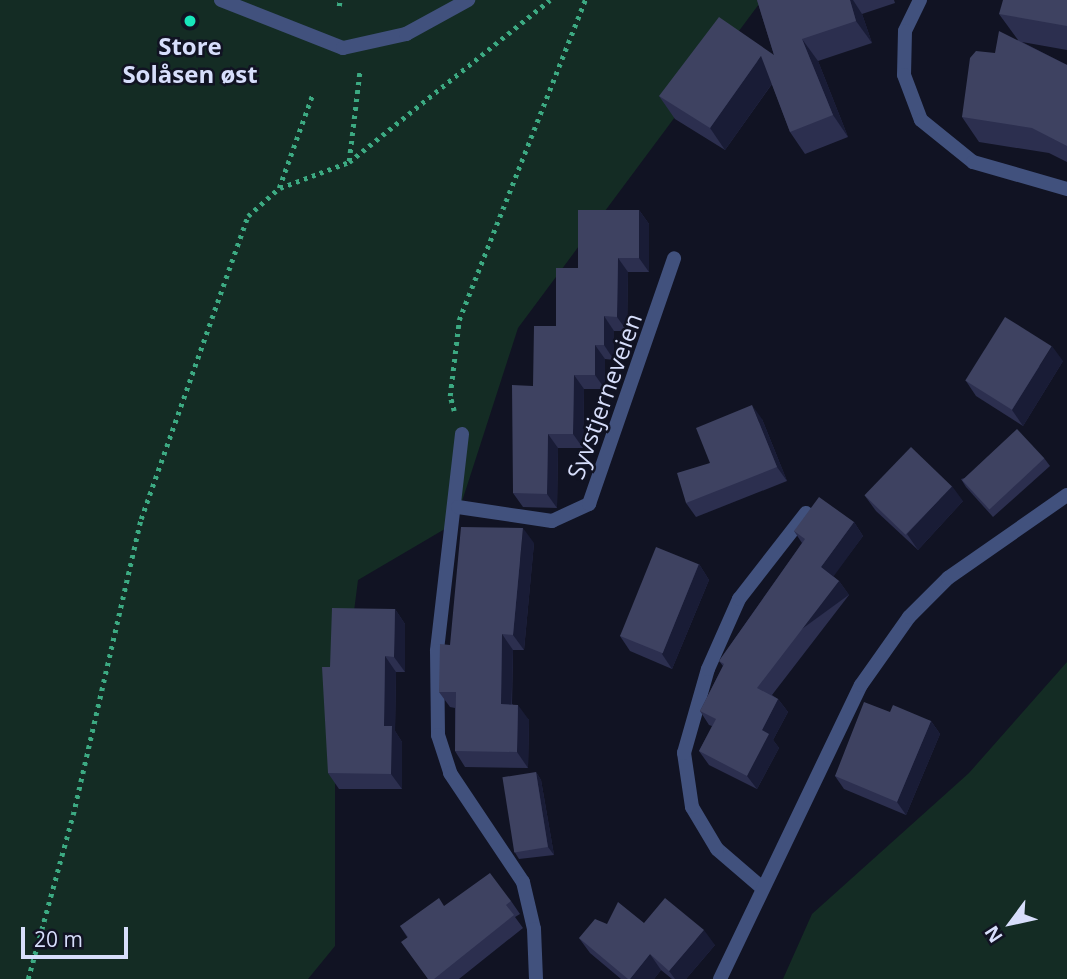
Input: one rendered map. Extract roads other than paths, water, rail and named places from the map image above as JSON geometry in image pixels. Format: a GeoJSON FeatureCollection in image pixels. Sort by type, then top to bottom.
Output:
{"type":"FeatureCollection","features":[{"type":"Feature","properties":{"kind":"street"},"geometry":{"type":"LineString","coordinates":[[221,0],[320,42],[362,47],[406,34],[468,0]]}},
{"type":"Feature","properties":{"kind":"street"},"geometry":{"type":"LineString","coordinates":[[920,0],[905,31],[904,75],[921,120],[973,162],[1067,189]]}},
{"type":"Feature","properties":{"kind":"street","name":"Syvstjerneveien"},"geometry":{"type":"LineString","coordinates":[[458,507],[552,520],[589,504],[674,258]]}},
{"type":"Feature","properties":{"kind":"street"},"geometry":{"type":"LineString","coordinates":[[462,434],[458,507],[437,651],[438,735],[450,773],[523,882],[534,929],[536,979]]}},
{"type":"Feature","properties":{"kind":"street"},"geometry":{"type":"LineString","coordinates":[[720,979],[761,887],[793,833],[861,685],[909,617],[948,578],[1067,495]]}},
{"type":"Feature","properties":{"kind":"street"},"geometry":{"type":"LineString","coordinates":[[761,887],[718,849],[692,807],[684,753],[708,669],[739,599],[806,513]]}},
{"type":"Feature","properties":{"kind":"place","name":"Store Solåsen øst"},"geometry":{"type":"Point","coordinates":[190,21]}}]}
